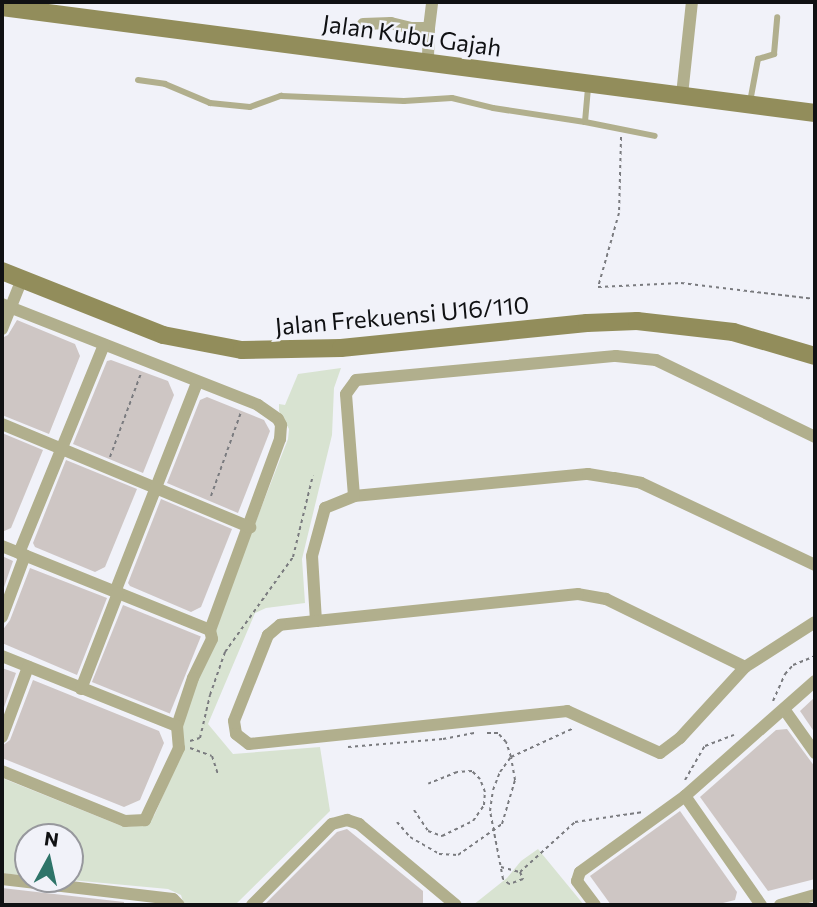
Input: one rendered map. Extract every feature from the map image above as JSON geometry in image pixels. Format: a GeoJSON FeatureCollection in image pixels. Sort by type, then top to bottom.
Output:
{"type":"FeatureCollection","features":[{"type":"Feature","properties":{"kind":"street"},"geometry":{"type":"LineString","coordinates":[[428,62],[432,2]]}},
{"type":"Feature","properties":{"kind":"street"},"geometry":{"type":"LineString","coordinates":[[682,95],[692,2]]}},
{"type":"Feature","properties":{"kind":"street","name":"Jalan Kubu Gajah"},"geometry":{"type":"LineString","coordinates":[[2,7],[815,113]]}},
{"type":"Feature","properties":{"kind":"street"},"geometry":{"type":"LineString","coordinates":[[363,24],[391,23],[411,28],[429,28]]}},
{"type":"Feature","properties":{"kind":"street","name":"Jalan Frekuensi U16/110"},"geometry":{"type":"LineString","coordinates":[[2,271],[163,335],[211,347],[242,350],[341,348],[587,323],[638,321],[733,332],[815,356]]}},
{"type":"Feature","properties":{"kind":"street"},"geometry":{"type":"LineString","coordinates":[[2,329],[6,306],[22,279]]}},
{"type":"Feature","properties":{"kind":"street"},"geometry":{"type":"LineString","coordinates":[[2,771],[125,821],[139,822],[149,816],[179,746],[177,726],[193,678],[212,639],[210,630],[250,527],[282,432],[273,414],[245,401],[6,306]]}},
{"type":"Feature","properties":{"kind":"street"},"geometry":{"type":"LineString","coordinates":[[2,617],[61,449],[104,345]]}},
{"type":"Feature","properties":{"kind":"street"},"geometry":{"type":"LineString","coordinates":[[354,496],[346,394],[356,380],[616,356],[656,360],[815,437]]}},
{"type":"Feature","properties":{"kind":"street"},"geometry":{"type":"LineString","coordinates":[[81,689],[197,383]]}},
{"type":"Feature","properties":{"kind":"street"},"geometry":{"type":"LineString","coordinates":[[2,424],[250,527]]}},
{"type":"Feature","properties":{"kind":"street"},"geometry":{"type":"LineString","coordinates":[[316,621],[312,556],[325,508],[354,496],[588,474],[641,483],[815,565]]}},
{"type":"Feature","properties":{"kind":"street"},"geometry":{"type":"LineString","coordinates":[[2,546],[210,630]]}},
{"type":"Feature","properties":{"kind":"street"},"geometry":{"type":"LineString","coordinates":[[745,667],[606,600],[578,594],[316,621],[280,625],[268,635],[234,721],[236,734],[249,744],[567,711],[586,718],[610,733],[660,753],[680,738],[745,667],[815,622]]}},
{"type":"Feature","properties":{"kind":"street"},"geometry":{"type":"LineString","coordinates":[[2,656],[177,726]]}},
{"type":"Feature","properties":{"kind":"street"},"geometry":{"type":"LineString","coordinates":[[2,737],[28,667]]}},
{"type":"Feature","properties":{"kind":"street"},"geometry":{"type":"LineString","coordinates":[[595,905],[577,881],[580,872],[784,709],[815,681]]}},
{"type":"Feature","properties":{"kind":"street"},"geometry":{"type":"LineString","coordinates":[[784,709],[815,753]]}},
{"type":"Feature","properties":{"kind":"street"},"geometry":{"type":"LineString","coordinates":[[683,791],[761,905]]}},
{"type":"Feature","properties":{"kind":"street"},"geometry":{"type":"LineString","coordinates":[[252,905],[332,824],[347,820],[359,824],[447,902]]}},
{"type":"Feature","properties":{"kind":"street"},"geometry":{"type":"LineString","coordinates":[[2,879],[173,899],[179,905]]}},
{"type":"Feature","properties":{"kind":"street"},"geometry":{"type":"LineString","coordinates":[[780,905],[815,895]]}},
{"type":"Feature","properties":{"kind":"lane"},"geometry":{"type":"LineString","coordinates":[[749,104],[758,59],[774,54],[778,17]]}},
{"type":"Feature","properties":{"kind":"lane"},"geometry":{"type":"LineString","coordinates":[[138,80],[164,84],[210,103],[250,107],[281,96],[404,101],[452,98],[493,108],[656,136]]}},
{"type":"Feature","properties":{"kind":"lane"},"geometry":{"type":"LineString","coordinates":[[585,122],[588,83]]}},
{"type":"Feature","properties":{"kind":"path"},"geometry":{"type":"LineString","coordinates":[[621,129],[619,213],[598,287],[681,283],[815,299]]}},
{"type":"Feature","properties":{"kind":"path"},"geometry":{"type":"LineString","coordinates":[[107,467],[145,362]]}},
{"type":"Feature","properties":{"kind":"path"},"geometry":{"type":"LineString","coordinates":[[207,508],[245,401]]}},
{"type":"Feature","properties":{"kind":"path"},"geometry":{"type":"LineString","coordinates":[[179,746],[200,738],[209,695],[225,652],[293,557],[313,475]]}},
{"type":"Feature","properties":{"kind":"path"},"geometry":{"type":"LineString","coordinates":[[769,710],[785,674],[793,665],[815,656]]}},
{"type":"Feature","properties":{"kind":"path"},"geometry":{"type":"LineString","coordinates":[[520,872],[523,879],[509,884],[503,880],[490,811],[493,790],[511,757],[570,731],[586,718]]}},
{"type":"Feature","properties":{"kind":"path"},"geometry":{"type":"LineString","coordinates":[[343,747],[498,733],[506,742],[514,780],[510,804],[502,824],[458,855],[439,854],[410,837],[397,822]]}},
{"type":"Feature","properties":{"kind":"path"},"geometry":{"type":"LineString","coordinates":[[683,791],[705,746],[716,739],[741,734]]}},
{"type":"Feature","properties":{"kind":"path"},"geometry":{"type":"LineString","coordinates":[[179,746],[194,748],[212,756],[218,775]]}},
{"type":"Feature","properties":{"kind":"path"},"geometry":{"type":"LineString","coordinates":[[414,810],[428,831],[442,836],[458,831],[472,821],[484,805],[485,792],[480,779],[472,771],[457,772],[428,783]]}},
{"type":"Feature","properties":{"kind":"path"},"geometry":{"type":"LineString","coordinates":[[520,872],[575,822],[650,810]]}},
{"type":"Feature","properties":{"kind":"path"},"geometry":{"type":"LineString","coordinates":[[501,867],[520,872]]}},
{"type":"Feature","properties":{"kind":"green space"},"geometry":{"type":"Polygon","coordinates":[[[341,368],[334,388],[332,435],[302,559],[305,603],[266,608],[255,613],[208,724],[233,754],[320,747],[330,811],[235,905],[184,905],[181,895],[168,889],[84,881],[84,823],[14,823],[14,874],[2,873],[2,778],[124,827],[136,826],[154,816],[181,755],[176,726],[288,439],[289,429],[279,411],[279,404],[285,405],[298,374],[341,368]]]}},
{"type":"Feature","properties":{"kind":"green space"},"geometry":{"type":"Polygon","coordinates":[[[538,849],[584,905],[473,905],[507,878],[521,861],[538,849]]]}},
{"type":"Feature","properties":{"kind":"building"},"geometry":{"type":"Polygon","coordinates":[[[17,320],[75,344],[80,356],[49,434],[2,415],[2,338],[8,335],[17,320]]]}},
{"type":"Feature","properties":{"kind":"building"},"geometry":{"type":"Polygon","coordinates":[[[111,360],[168,381],[174,395],[143,473],[73,444],[107,361],[111,360]]]}},
{"type":"Feature","properties":{"kind":"building"},"geometry":{"type":"Polygon","coordinates":[[[207,397],[264,420],[270,431],[238,513],[167,483],[200,400],[207,397]]]}},
{"type":"Feature","properties":{"kind":"building"},"geometry":{"type":"Polygon","coordinates":[[[2,433],[43,450],[11,528],[2,532],[2,433]]]}},
{"type":"Feature","properties":{"kind":"building"},"geometry":{"type":"Polygon","coordinates":[[[66,460],[137,489],[105,567],[95,572],[35,547],[33,543],[66,460]]]}},
{"type":"Feature","properties":{"kind":"building"},"geometry":{"type":"Polygon","coordinates":[[[161,499],[232,529],[201,607],[191,612],[128,583],[161,499]]]}},
{"type":"Feature","properties":{"kind":"building"},"geometry":{"type":"Polygon","coordinates":[[[2,556],[13,561],[2,593],[2,556]]]}},
{"type":"Feature","properties":{"kind":"building"},"geometry":{"type":"Polygon","coordinates":[[[30,568],[107,598],[77,675],[2,643],[2,631],[10,620],[30,568]]]}},
{"type":"Feature","properties":{"kind":"building"},"geometry":{"type":"Polygon","coordinates":[[[123,605],[201,636],[170,713],[92,682],[123,605]]]}},
{"type":"Feature","properties":{"kind":"building"},"geometry":{"type":"Polygon","coordinates":[[[2,668],[16,673],[2,713],[2,668]]]}},
{"type":"Feature","properties":{"kind":"building"},"geometry":{"type":"Polygon","coordinates":[[[33,680],[159,731],[164,743],[140,800],[124,807],[2,758],[2,746],[10,740],[33,680]]]}},
{"type":"Feature","properties":{"kind":"building"},"geometry":{"type":"Polygon","coordinates":[[[815,697],[815,733],[800,711],[815,697]]]}},
{"type":"Feature","properties":{"kind":"building"},"geometry":{"type":"Polygon","coordinates":[[[787,729],[815,767],[815,879],[768,891],[700,797],[776,730],[787,729]]]}},
{"type":"Feature","properties":{"kind":"building"},"geometry":{"type":"Polygon","coordinates":[[[680,811],[737,892],[735,900],[715,905],[611,905],[590,876],[680,811]]]}},
{"type":"Feature","properties":{"kind":"building"},"geometry":{"type":"Polygon","coordinates":[[[347,829],[423,891],[423,905],[264,905],[337,832],[347,829]]]}},
{"type":"Feature","properties":{"kind":"building"},"geometry":{"type":"Polygon","coordinates":[[[2,888],[14,889],[14,893],[46,893],[124,902],[124,905],[2,905],[2,888]]]}}]}
